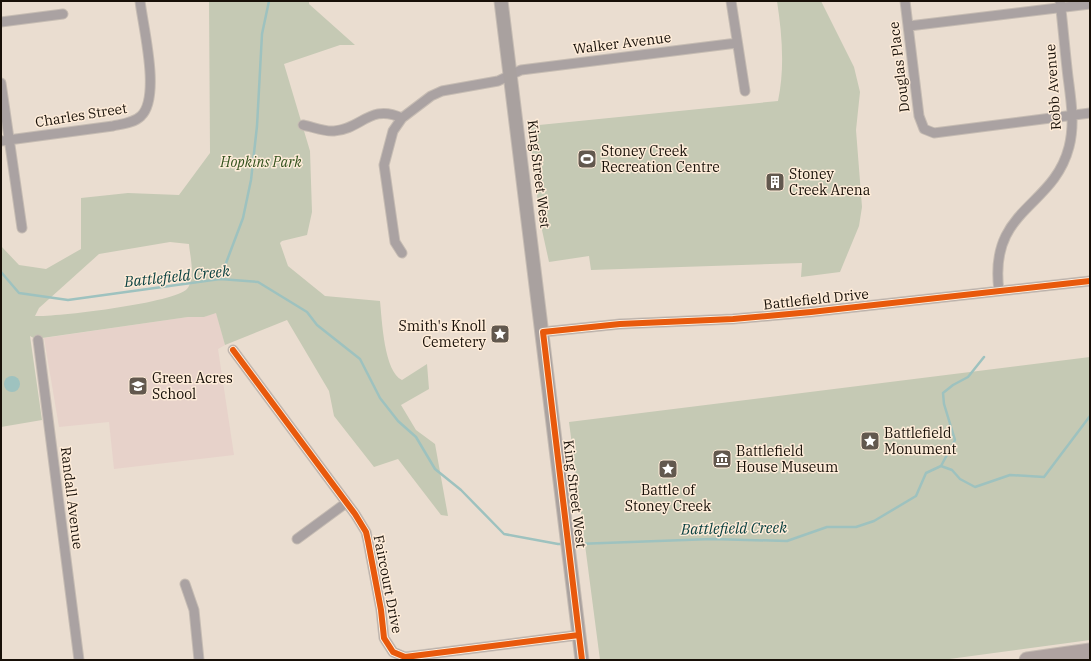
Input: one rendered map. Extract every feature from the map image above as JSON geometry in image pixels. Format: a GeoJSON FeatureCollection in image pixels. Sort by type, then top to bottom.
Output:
{"type":"FeatureCollection","features":[{"type":"Feature","properties":{"kind":"main road","name":"King Street West"},"geometry":{"type":"LineString","coordinates":[[501,1],[543,332],[582,660]]}},
{"type":"Feature","properties":{"kind":"main road"},"geometry":{"type":"LineString","coordinates":[[1027,660],[1090,651]]}},
{"type":"Feature","properties":{"kind":"street","name":"Charles Street"},"geometry":{"type":"LineString","coordinates":[[5,140],[112,126],[131,122],[141,117],[148,108],[152,85],[140,1]]}},
{"type":"Feature","properties":{"kind":"street"},"geometry":{"type":"LineString","coordinates":[[731,1],[745,91]]}},
{"type":"Feature","properties":{"kind":"street","name":"Douglas Place"},"geometry":{"type":"LineString","coordinates":[[905,1],[919,116],[924,129],[934,133],[1072,114]]}},
{"type":"Feature","properties":{"kind":"street"},"geometry":{"type":"LineString","coordinates":[[909,26],[1060,5],[1090,4]]}},
{"type":"Feature","properties":{"kind":"street","name":"Robb Avenue"},"geometry":{"type":"LineString","coordinates":[[999,292],[997,281],[999,252],[1006,233],[1016,218],[1044,190],[1061,166],[1069,147],[1072,114],[1060,5]]}},
{"type":"Feature","properties":{"kind":"street"},"geometry":{"type":"LineString","coordinates":[[1,22],[63,14]]}},
{"type":"Feature","properties":{"kind":"street","name":"Walker Avenue"},"geometry":{"type":"LineString","coordinates":[[402,253],[394,242],[384,165],[392,130],[402,118],[431,96],[442,91],[498,81],[521,70],[737,43]]}},
{"type":"Feature","properties":{"kind":"street"},"geometry":{"type":"LineString","coordinates":[[1,83],[5,140],[22,228]]}},
{"type":"Feature","properties":{"kind":"street"},"geometry":{"type":"LineString","coordinates":[[303,125],[332,132],[342,130],[376,114],[391,113],[402,118]]}},
{"type":"Feature","properties":{"kind":"street"},"geometry":{"type":"LineString","coordinates":[[1072,114],[1090,113]]}},
{"type":"Feature","properties":{"kind":"street","name":"Battlefield Drive"},"geometry":{"type":"LineString","coordinates":[[543,332],[620,324],[788,314],[1090,281]]}},
{"type":"Feature","properties":{"kind":"street","name":"Randall Avenue"},"geometry":{"type":"LineString","coordinates":[[38,340],[79,660]]}},
{"type":"Feature","properties":{"kind":"street","name":"Faircourt Drive"},"geometry":{"type":"LineString","coordinates":[[233,350],[366,532],[381,610],[384,638],[393,652],[404,657],[579,635]]}},
{"type":"Feature","properties":{"kind":"street"},"geometry":{"type":"LineString","coordinates":[[297,539],[346,503]]}},
{"type":"Feature","properties":{"kind":"street"},"geometry":{"type":"LineString","coordinates":[[185,584],[194,610],[199,660]]}},
{"type":"Feature","properties":{"kind":"shaded area","name":"Green Acres School"},"geometry":{"type":"Polygon","coordinates":[[[216,312],[225,345],[218,349],[234,455],[114,469],[109,422],[59,427],[44,338],[188,317],[204,317],[216,312]]]}},
{"type":"Feature","properties":{"kind":"green space","name":"Hopkins Park"},"geometry":{"type":"Polygon","coordinates":[[[209,1],[309,1],[309,4],[355,45],[340,45],[284,64],[310,151],[312,212],[307,235],[282,241],[280,243],[288,266],[325,296],[380,301],[385,345],[391,367],[396,375],[402,380],[427,364],[429,389],[401,405],[416,430],[435,444],[448,516],[441,515],[398,459],[374,467],[334,416],[329,391],[287,320],[225,345],[216,313],[204,317],[188,317],[35,339],[30,336],[42,420],[1,427],[1,246],[19,265],[46,269],[81,249],[81,198],[128,193],[179,195],[210,153],[209,1]],[[170,242],[99,254],[39,308],[35,316],[89,312],[139,304],[178,294],[187,289],[190,284],[192,267],[189,244],[170,242]]]}},
{"type":"Feature","properties":{"kind":"green space"},"geometry":{"type":"Polygon","coordinates":[[[777,1],[821,1],[854,67],[860,92],[856,130],[862,207],[859,226],[840,272],[801,277],[802,263],[591,270],[589,256],[549,262],[540,221],[529,126],[778,101],[782,76],[782,51],[777,1]]]}},
{"type":"Feature","properties":{"kind":"green space"},"geometry":{"type":"Polygon","coordinates":[[[1090,357],[1090,640],[942,660],[600,660],[569,422],[1090,357]]]}},
{"type":"Feature","properties":{"kind":"water"},"geometry":{"type":"Polygon","coordinates":[[[9,376],[15,376],[20,381],[18,390],[15,392],[9,392],[4,387],[4,381],[9,376]]]}},
{"type":"Feature","properties":{"kind":"waterway"},"geometry":{"type":"LineString","coordinates":[[220,279],[243,218],[251,180],[257,126],[262,34],[269,1]]}},
{"type":"Feature","properties":{"kind":"waterway","name":"Battlefield Creek"},"geometry":{"type":"LineString","coordinates":[[1,272],[19,293],[68,300],[220,279],[258,282],[307,312],[317,325],[360,359],[380,398],[398,421],[416,437],[435,469],[461,490],[504,534],[564,544]]}},
{"type":"Feature","properties":{"kind":"waterway"},"geometry":{"type":"LineString","coordinates":[[941,466],[955,440],[944,404],[943,393],[953,385],[968,377],[984,357]]}},
{"type":"Feature","properties":{"kind":"waterway","name":"Battlefield Creek"},"geometry":{"type":"LineString","coordinates":[[577,544],[712,539],[787,541],[827,527],[856,527],[874,521],[916,496],[926,473],[941,466],[952,470],[960,479],[975,487],[1010,475],[1044,477],[1090,416]]}},
{"type":"Feature","properties":{"kind":"cycle path"},"geometry":{"type":"LineString","coordinates":[[582,660],[543,332],[620,324],[733,319],[811,312],[1090,281]]}},
{"type":"Feature","properties":{"kind":"cycle path"},"geometry":{"type":"LineString","coordinates":[[233,350],[355,514],[366,532],[381,610],[384,638],[393,652],[405,657],[579,635]]}},
{"type":"Feature","properties":{"kind":"place","name":"Stoney Creek Recreation Centre"},"geometry":{"type":"Point","coordinates":[587,159]}},
{"type":"Feature","properties":{"kind":"place","name":"Stoney Creek Arena"},"geometry":{"type":"Point","coordinates":[775,182]}},
{"type":"Feature","properties":{"kind":"place","name":"Smith's Knoll Cemetery"},"geometry":{"type":"Point","coordinates":[500,334]}},
{"type":"Feature","properties":{"kind":"place","name":"Green Acres School"},"geometry":{"type":"Point","coordinates":[138,386]}},
{"type":"Feature","properties":{"kind":"place","name":"Battlefield Monument"},"geometry":{"type":"Point","coordinates":[870,441]}},
{"type":"Feature","properties":{"kind":"place","name":"Battlefield House Museum"},"geometry":{"type":"Point","coordinates":[722,459]}},
{"type":"Feature","properties":{"kind":"place","name":"Battle of Stoney Creek"},"geometry":{"type":"Point","coordinates":[668,469]}}]}
